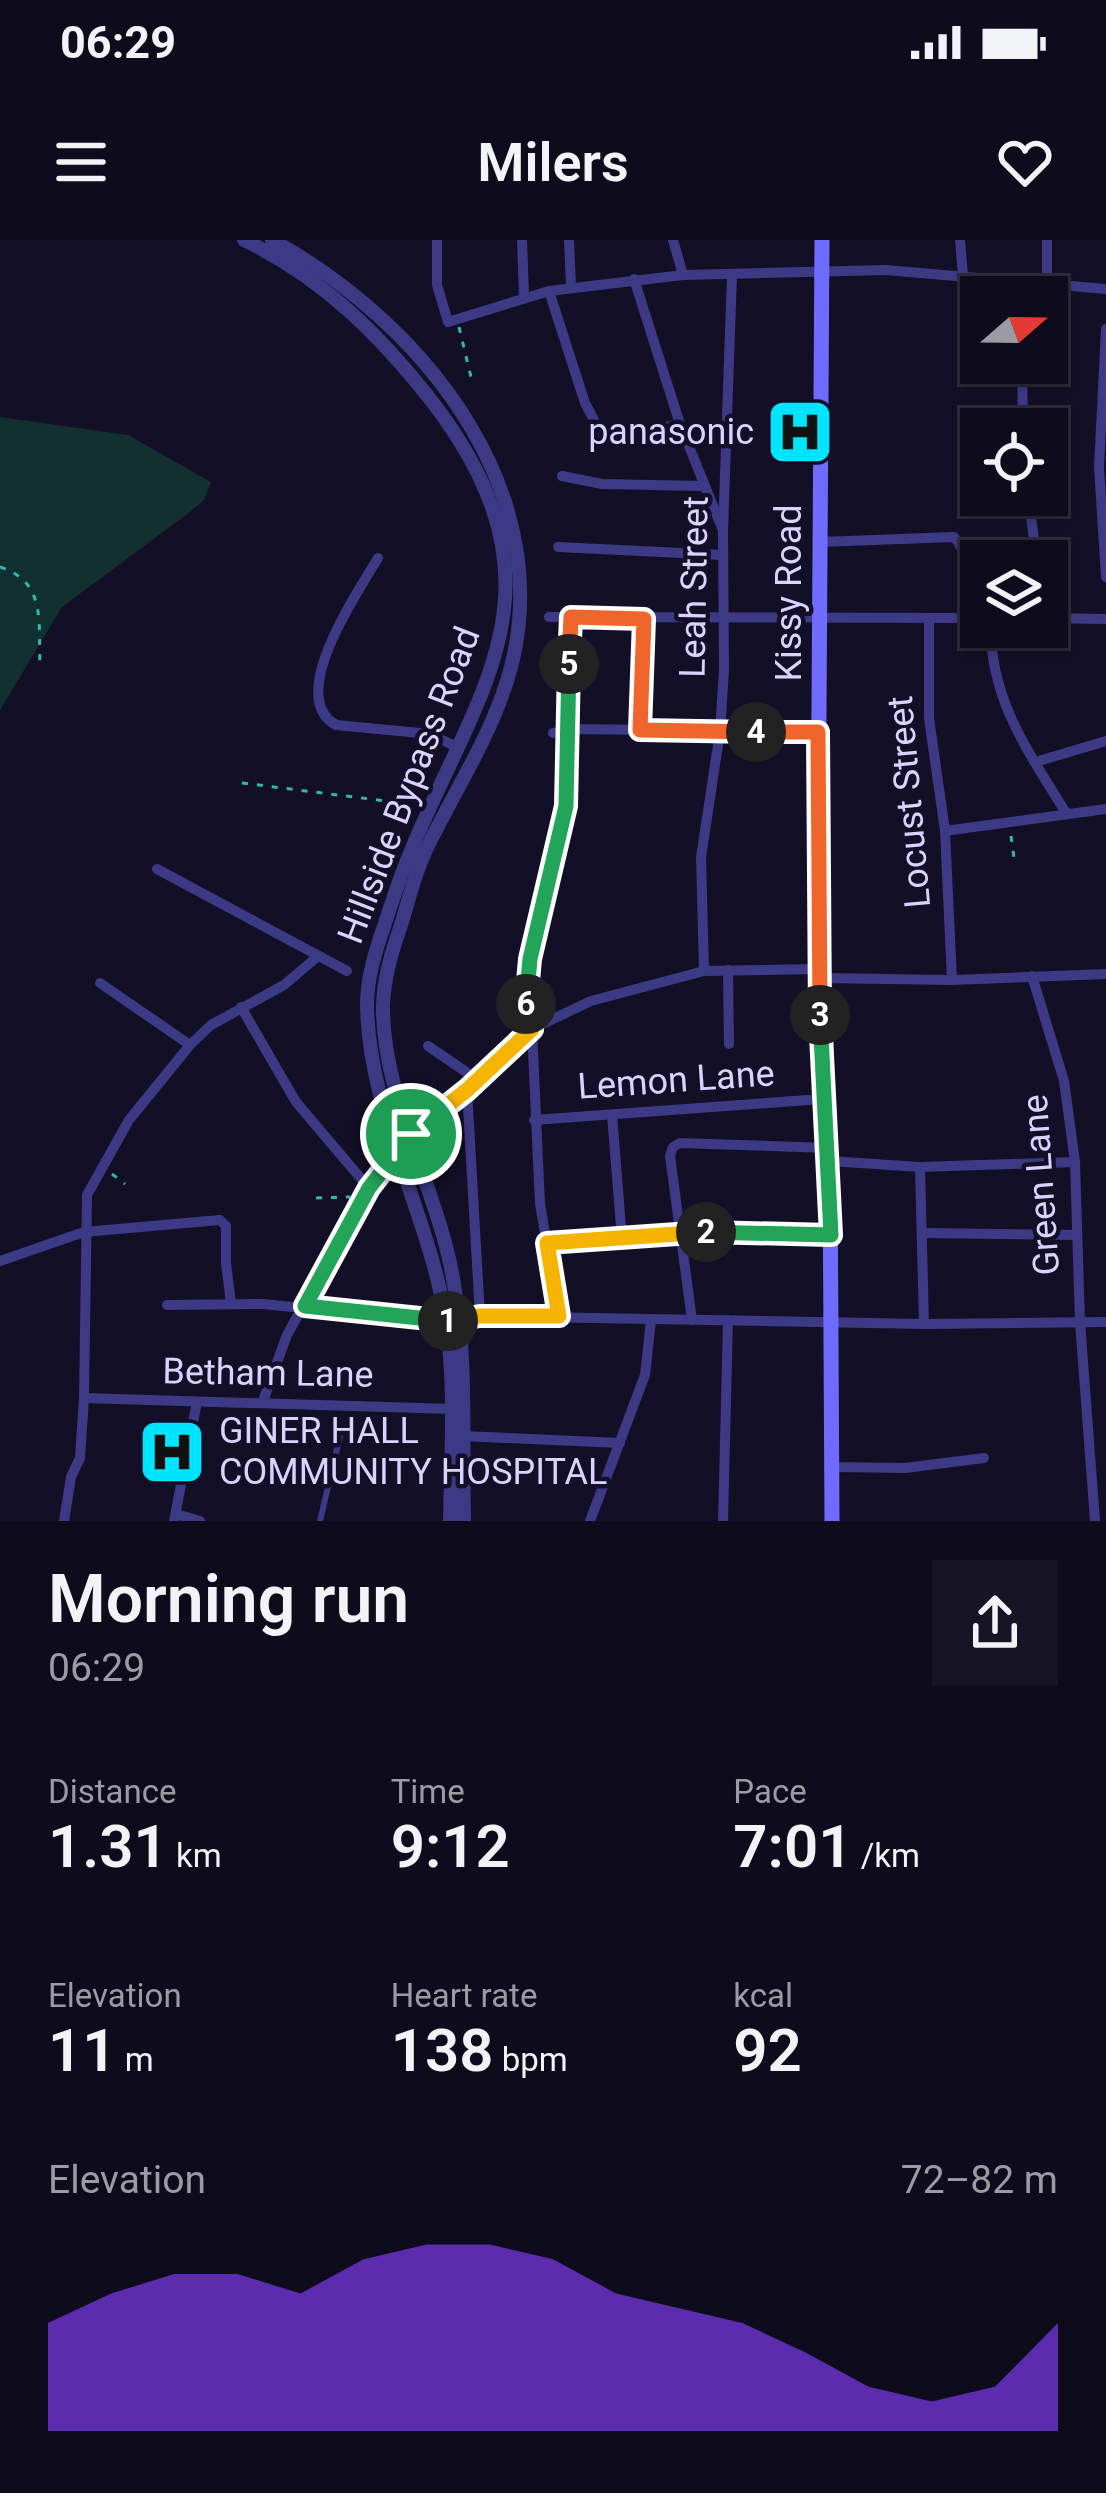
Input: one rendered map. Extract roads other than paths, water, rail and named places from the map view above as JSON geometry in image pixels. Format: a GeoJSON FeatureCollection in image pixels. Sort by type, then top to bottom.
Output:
{"type":"FeatureCollection","features":[{"type":"Feature","properties":{"kind":"main road","name":"Kissy Road"},"geometry":{"type":"LineString","coordinates":[[822,240],[819,974],[831,1235],[832,1521]]}},
{"type":"Feature","properties":{"kind":"street","name":"Hillside Bypass Road"},"geometry":{"type":"LineString","coordinates":[[244,240],[305,274],[347,307],[397,357],[462,441],[496,516],[508,600],[490,677],[423,817],[376,952],[368,992],[372,1052],[453,1320],[450,1521]]}},
{"type":"Feature","properties":{"kind":"street","name":"Hillside Bypass Road"},"geometry":{"type":"LineString","coordinates":[[272,240],[356,297],[445,388],[490,461],[519,554],[517,646],[502,695],[424,854],[389,959],[383,1004],[411,1134],[447,1250],[463,1436],[464,1521]]}},
{"type":"Feature","properties":{"kind":"street"},"geometry":{"type":"LineString","coordinates":[[437,240],[436,286],[453,321],[524,296],[683,274],[886,270],[980,276]]}},
{"type":"Feature","properties":{"kind":"street"},"geometry":{"type":"LineString","coordinates":[[522,240],[524,296]]}},
{"type":"Feature","properties":{"kind":"street"},"geometry":{"type":"LineString","coordinates":[[569,240],[571,287]]}},
{"type":"Feature","properties":{"kind":"street"},"geometry":{"type":"LineString","coordinates":[[673,240],[683,274]]}},
{"type":"Feature","properties":{"kind":"street"},"geometry":{"type":"LineString","coordinates":[[960,240],[963,274]]}},
{"type":"Feature","properties":{"kind":"street"},"geometry":{"type":"LineString","coordinates":[[1046,240],[1047,276]]}},
{"type":"Feature","properties":{"kind":"street","name":"Leah Street"},"geometry":{"type":"LineString","coordinates":[[704,971],[700,857],[720,732],[732,275]]}},
{"type":"Feature","properties":{"kind":"street"},"geometry":{"type":"LineString","coordinates":[[634,279],[680,424],[723,531]]}},
{"type":"Feature","properties":{"kind":"street"},"geometry":{"type":"LineString","coordinates":[[1068,286],[1106,289]]}},
{"type":"Feature","properties":{"kind":"street"},"geometry":{"type":"LineString","coordinates":[[549,291],[585,403],[604,439],[680,424]]}},
{"type":"Feature","properties":{"kind":"street"},"geometry":{"type":"LineString","coordinates":[[1106,329],[1099,467],[1106,577]]}},
{"type":"Feature","properties":{"kind":"street"},"geometry":{"type":"LineString","coordinates":[[562,476],[602,484],[703,486]]}},
{"type":"Feature","properties":{"kind":"street"},"geometry":{"type":"LineString","coordinates":[[820,542],[952,535],[960,543]]}},
{"type":"Feature","properties":{"kind":"street"},"geometry":{"type":"LineString","coordinates":[[558,547],[723,555]]}},
{"type":"Feature","properties":{"kind":"street"},"geometry":{"type":"LineString","coordinates":[[378,558],[324,661],[316,686],[320,708],[328,720],[363,729],[430,734],[459,748]]}},
{"type":"Feature","properties":{"kind":"street"},"geometry":{"type":"LineString","coordinates":[[549,617],[960,619]]}},
{"type":"Feature","properties":{"kind":"street"},"geometry":{"type":"LineString","coordinates":[[559,1316],[547,1243],[534,1120],[532,1029],[524,992],[566,806],[571,617]]}},
{"type":"Feature","properties":{"kind":"street","name":"Locust Street"},"geometry":{"type":"LineString","coordinates":[[929,618],[929,718],[945,831],[952,980]]}},
{"type":"Feature","properties":{"kind":"street"},"geometry":{"type":"LineString","coordinates":[[1068,618],[1106,619]]}},
{"type":"Feature","properties":{"kind":"street"},"geometry":{"type":"LineString","coordinates":[[640,730],[644,619]]}},
{"type":"Feature","properties":{"kind":"street"},"geometry":{"type":"LineString","coordinates":[[992,648],[994,678],[1012,724],[1066,813]]}},
{"type":"Feature","properties":{"kind":"street"},"geometry":{"type":"LineString","coordinates":[[553,733],[568,729],[818,732]]}},
{"type":"Feature","properties":{"kind":"street"},"geometry":{"type":"LineString","coordinates":[[1035,762],[1106,741]]}},
{"type":"Feature","properties":{"kind":"street"},"geometry":{"type":"LineString","coordinates":[[945,831],[1106,808]]}},
{"type":"Feature","properties":{"kind":"street"},"geometry":{"type":"LineString","coordinates":[[157,869],[347,971]]}},
{"type":"Feature","properties":{"kind":"street"},"geometry":{"type":"LineString","coordinates":[[64,1521],[71,1477],[80,1458],[87,1195],[147,1096],[190,1045],[211,1025],[284,985],[316,957]]}},
{"type":"Feature","properties":{"kind":"street"},"geometry":{"type":"LineString","coordinates":[[728,970],[729,1044]]}},
{"type":"Feature","properties":{"kind":"street"},"geometry":{"type":"LineString","coordinates":[[263,1401],[287,1335],[367,1192],[411,1134],[532,1029],[611,994],[704,971],[952,980],[1106,974]]}},
{"type":"Feature","properties":{"kind":"street","name":"Green Lane"},"geometry":{"type":"LineString","coordinates":[[1032,976],[1064,1081],[1075,1162],[1080,1322],[1095,1521]]}},
{"type":"Feature","properties":{"kind":"street"},"geometry":{"type":"LineString","coordinates":[[100,983],[190,1045]]}},
{"type":"Feature","properties":{"kind":"street"},"geometry":{"type":"LineString","coordinates":[[241,1007],[296,1102],[367,1192]]}},
{"type":"Feature","properties":{"kind":"street"},"geometry":{"type":"LineString","coordinates":[[428,1046],[478,1080]]}},
{"type":"Feature","properties":{"kind":"street"},"geometry":{"type":"LineString","coordinates":[[467,1090],[480,1316]]}},
{"type":"Feature","properties":{"kind":"street","name":"Lemon Lane"},"geometry":{"type":"LineString","coordinates":[[534,1120],[822,1100]]}},
{"type":"Feature","properties":{"kind":"street"},"geometry":{"type":"LineString","coordinates":[[613,1114],[622,1239]]}},
{"type":"Feature","properties":{"kind":"street"},"geometry":{"type":"LineString","coordinates":[[692,1320],[670,1156],[680,1143],[920,1167],[1075,1162]]}},
{"type":"Feature","properties":{"kind":"street"},"geometry":{"type":"LineString","coordinates":[[920,1167],[924,1324]]}},
{"type":"Feature","properties":{"kind":"street"},"geometry":{"type":"LineString","coordinates":[[0,1261],[84,1232],[224,1222],[231,1304]]}},
{"type":"Feature","properties":{"kind":"street"},"geometry":{"type":"LineString","coordinates":[[547,1243],[683,1232],[831,1235]]}},
{"type":"Feature","properties":{"kind":"street"},"geometry":{"type":"LineString","coordinates":[[923,1233],[1077,1235]]}},
{"type":"Feature","properties":{"kind":"street"},"geometry":{"type":"LineString","coordinates":[[167,1305],[305,1306],[453,1320],[559,1316],[831,1323],[1106,1322]]}},
{"type":"Feature","properties":{"kind":"street"},"geometry":{"type":"LineString","coordinates":[[590,1521],[645,1375],[652,1320]]}},
{"type":"Feature","properties":{"kind":"street"},"geometry":{"type":"LineString","coordinates":[[723,1521],[728,1320]]}},
{"type":"Feature","properties":{"kind":"street","name":"Betham Lane"},"geometry":{"type":"LineString","coordinates":[[84,1398],[451,1409]]}},
{"type":"Feature","properties":{"kind":"street"},"geometry":{"type":"LineString","coordinates":[[197,1402],[175,1517],[200,1521]]}},
{"type":"Feature","properties":{"kind":"street"},"geometry":{"type":"LineString","coordinates":[[1088,1408],[1106,1409]]}},
{"type":"Feature","properties":{"kind":"street"},"geometry":{"type":"LineString","coordinates":[[463,1436],[620,1443]]}},
{"type":"Feature","properties":{"kind":"street"},"geometry":{"type":"LineString","coordinates":[[831,1467],[905,1468],[984,1458]]}},
{"type":"Feature","properties":{"kind":"lane"},"geometry":{"type":"LineString","coordinates":[[320,1521],[340,1436]]}},
{"type":"Feature","properties":{"kind":"place","name":"panasonic"},"geometry":{"type":"Point","coordinates":[800,432]}},
{"type":"Feature","properties":{"kind":"place","name":"GINER HALL COMMUNITY HOSPITAL"},"geometry":{"type":"Point","coordinates":[172,1452]}}]}
